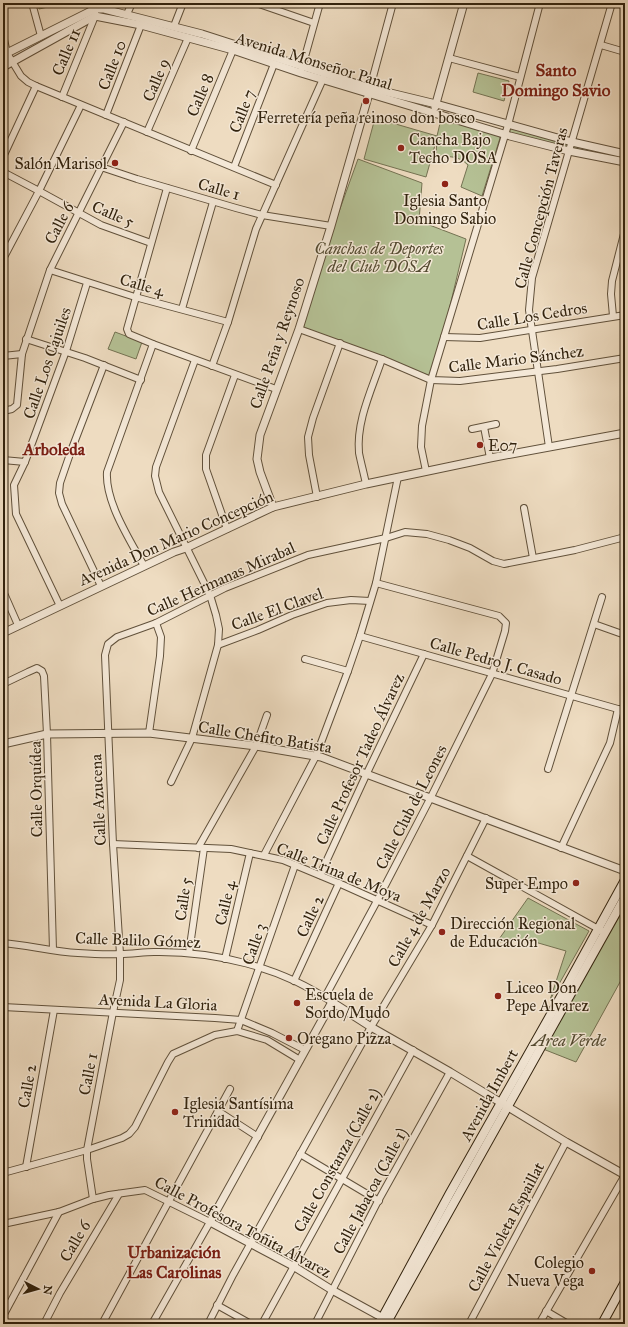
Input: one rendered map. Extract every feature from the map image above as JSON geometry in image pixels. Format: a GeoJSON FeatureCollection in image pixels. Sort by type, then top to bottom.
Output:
{"type":"FeatureCollection","features":[{"type":"Feature","properties":{"kind":"main road","name":"Avenida Imbert"},"geometry":{"type":"LineString","coordinates":[[386,1322],[453,1195],[601,931],[625,880]]}},
{"type":"Feature","properties":{"kind":"main road","name":"Avenida Imbert"},"geometry":{"type":"LineString","coordinates":[[601,931],[625,897]]}},
{"type":"Feature","properties":{"kind":"main road"},"geometry":{"type":"LineString","coordinates":[[602,1324],[625,1282]]}},
{"type":"Feature","properties":{"kind":"street"},"geometry":{"type":"LineString","coordinates":[[32,3],[41,36]]}},
{"type":"Feature","properties":{"kind":"street"},"geometry":{"type":"LineString","coordinates":[[86,3],[95,13]]}},
{"type":"Feature","properties":{"kind":"street"},"geometry":{"type":"LineString","coordinates":[[128,14],[132,3]]}},
{"type":"Feature","properties":{"kind":"street"},"geometry":{"type":"LineString","coordinates":[[174,26],[183,3]]}},
{"type":"Feature","properties":{"kind":"street"},"geometry":{"type":"LineString","coordinates":[[256,3],[314,22]]}},
{"type":"Feature","properties":{"kind":"street"},"geometry":{"type":"LineString","coordinates":[[302,69],[320,3]]}},
{"type":"Feature","properties":{"kind":"street","name":"Calle Peña y Reynoso"},"geometry":{"type":"LineString","coordinates":[[273,507],[260,472],[257,459],[260,435],[299,329],[332,226],[393,3]]}},
{"type":"Feature","properties":{"kind":"street"},"geometry":{"type":"LineString","coordinates":[[433,113],[464,3]]}},
{"type":"Feature","properties":{"kind":"street"},"geometry":{"type":"LineString","coordinates":[[426,471],[421,447],[422,426],[432,380],[508,125],[540,3]]}},
{"type":"Feature","properties":{"kind":"street","name":"Calle Concepción Taveras"},"geometry":{"type":"LineString","coordinates":[[549,447],[529,310],[532,278],[612,3]]}},
{"type":"Feature","properties":{"kind":"street","name":"Avenida Monseñor Panal"},"geometry":{"type":"LineString","coordinates":[[95,13],[104,8],[174,26],[370,90],[433,113],[569,151],[625,162]]}},
{"type":"Feature","properties":{"kind":"street"},"geometry":{"type":"LineString","coordinates":[[5,54],[41,36],[95,13]]}},
{"type":"Feature","properties":{"kind":"street"},"geometry":{"type":"LineString","coordinates":[[3,66],[95,13]]}},
{"type":"Feature","properties":{"kind":"street","name":"Avenida Monseñor Panal"},"geometry":{"type":"LineString","coordinates":[[95,13],[233,50],[274,64],[302,69],[323,79],[436,104],[572,142],[625,154]]}},
{"type":"Feature","properties":{"kind":"street","name":"Calle 11"},"geometry":{"type":"LineString","coordinates":[[62,97],[95,13]]}},
{"type":"Feature","properties":{"kind":"street","name":"Calle 10"},"geometry":{"type":"LineString","coordinates":[[106,115],[141,25]]}},
{"type":"Feature","properties":{"kind":"street"},"geometry":{"type":"LineString","coordinates":[[3,35],[5,54],[13,61],[21,76],[28,82],[191,151],[276,185]]}},
{"type":"Feature","properties":{"kind":"street","name":"Calle 9"},"geometry":{"type":"LineString","coordinates":[[147,132],[188,38]]}},
{"type":"Feature","properties":{"kind":"street"},"geometry":{"type":"LineString","coordinates":[[601,45],[625,52]]}},
{"type":"Feature","properties":{"kind":"street","name":"Calle 8"},"geometry":{"type":"LineString","coordinates":[[191,151],[233,50]]}},
{"type":"Feature","properties":{"kind":"street"},"geometry":{"type":"LineString","coordinates":[[449,58],[520,77]]}},
{"type":"Feature","properties":{"kind":"street","name":"Calle 7"},"geometry":{"type":"LineString","coordinates":[[234,168],[274,64]]}},
{"type":"Feature","properties":{"kind":"street"},"geometry":{"type":"LineString","coordinates":[[212,366],[228,322],[256,229],[323,79]]}},
{"type":"Feature","properties":{"kind":"street"},"geometry":{"type":"LineString","coordinates":[[3,157],[36,86]]}},
{"type":"Feature","properties":{"kind":"street"},"geometry":{"type":"LineString","coordinates":[[3,259],[39,191],[81,105]]}},
{"type":"Feature","properties":{"kind":"street","name":"Calle 6"},"geometry":{"type":"LineString","coordinates":[[3,411],[12,410],[17,405],[22,354],[26,338],[50,270],[124,122]]}},
{"type":"Feature","properties":{"kind":"street","name":"Calle 1"},"geometry":{"type":"LineString","coordinates":[[101,167],[213,202],[262,215],[332,226]]}},
{"type":"Feature","properties":{"kind":"street","name":"Calle 5"},"geometry":{"type":"LineString","coordinates":[[3,172],[101,225],[151,243]]}},
{"type":"Feature","properties":{"kind":"street"},"geometry":{"type":"LineString","coordinates":[[167,188],[127,330],[129,334],[235,375],[276,389]]}},
{"type":"Feature","properties":{"kind":"street"},"geometry":{"type":"LineString","coordinates":[[182,309],[213,202]]}},
{"type":"Feature","properties":{"kind":"street"},"geometry":{"type":"LineString","coordinates":[[613,316],[612,281],[625,230]]}},
{"type":"Feature","properties":{"kind":"street","name":"Calle 4"},"geometry":{"type":"LineString","coordinates":[[50,270],[87,283],[228,322]]}},
{"type":"Feature","properties":{"kind":"street","name":"Calle Los Cajuiles"},"geometry":{"type":"LineString","coordinates":[[60,606],[16,514],[14,485],[25,462],[66,351],[87,283]]}},
{"type":"Feature","properties":{"kind":"street","name":"Calle Los Cedros"},"geometry":{"type":"LineString","coordinates":[[444,337],[480,338],[625,315]]}},
{"type":"Feature","properties":{"kind":"street","name":"Calle Mario Sánchez"},"geometry":{"type":"LineString","coordinates":[[299,329],[382,359],[432,380],[460,381],[625,358]]}},
{"type":"Feature","properties":{"kind":"street"},"geometry":{"type":"LineString","coordinates":[[26,338],[66,351],[141,380]]}},
{"type":"Feature","properties":{"kind":"street"},"geometry":{"type":"LineString","coordinates":[[317,497],[309,455],[308,437],[313,418],[340,343]]}},
{"type":"Feature","properties":{"kind":"street"},"geometry":{"type":"LineString","coordinates":[[144,566],[118,515],[108,492],[106,482],[107,472],[153,344]]}},
{"type":"Feature","properties":{"kind":"street"},"geometry":{"type":"LineString","coordinates":[[3,356],[22,354]]}},
{"type":"Feature","properties":{"kind":"street"},"geometry":{"type":"LineString","coordinates":[[366,484],[360,453],[359,435],[362,416],[382,359]]}},
{"type":"Feature","properties":{"kind":"street"},"geometry":{"type":"LineString","coordinates":[[171,782],[192,738],[218,645],[219,629],[210,595],[159,492],[156,476],[156,467],[195,360]]}},
{"type":"Feature","properties":{"kind":"street"},"geometry":{"type":"LineString","coordinates":[[101,586],[62,504],[60,483],[104,365]]}},
{"type":"Feature","properties":{"kind":"street"},"geometry":{"type":"LineString","coordinates":[[227,529],[206,469],[205,462],[206,455],[235,375]]}},
{"type":"Feature","properties":{"kind":"street"},"geometry":{"type":"LineString","coordinates":[[472,430],[496,424]]}},
{"type":"Feature","properties":{"kind":"street"},"geometry":{"type":"LineString","coordinates":[[484,427],[490,458]]}},
{"type":"Feature","properties":{"kind":"street","name":"Avenida Don Mario Concepción"},"geometry":{"type":"LineString","coordinates":[[3,633],[273,507],[426,471],[625,433]]}},
{"type":"Feature","properties":{"kind":"street"},"geometry":{"type":"LineString","coordinates":[[3,460],[25,462]]}},
{"type":"Feature","properties":{"kind":"street"},"geometry":{"type":"LineString","coordinates":[[264,855],[316,756],[348,671],[376,583],[398,477]]}},
{"type":"Feature","properties":{"kind":"street"},"geometry":{"type":"LineString","coordinates":[[524,508],[533,558]]}},
{"type":"Feature","properties":{"kind":"street","name":"Calle Hermanas Mirabal"},"geometry":{"type":"LineString","coordinates":[[108,644],[117,637],[156,623],[210,595],[308,555],[386,538],[405,532],[427,534],[463,546],[493,561],[504,564],[575,550],[625,537]]}},
{"type":"Feature","properties":{"kind":"street","name":"Calle Club de Leones"},"geometry":{"type":"LineString","coordinates":[[325,997],[432,797],[492,674],[506,623],[499,616],[376,583]]}},
{"type":"Feature","properties":{"kind":"street"},"geometry":{"type":"LineString","coordinates":[[3,591],[18,625]]}},
{"type":"Feature","properties":{"kind":"street"},"geometry":{"type":"LineString","coordinates":[[548,769],[602,597]]}},
{"type":"Feature","properties":{"kind":"street","name":"Calle El Clavel"},"geometry":{"type":"LineString","coordinates":[[218,645],[258,630],[292,614],[326,603],[351,600],[370,600]]}},
{"type":"Feature","properties":{"kind":"street"},"geometry":{"type":"LineString","coordinates":[[149,733],[160,656],[161,638],[156,623]]}},
{"type":"Feature","properties":{"kind":"street"},"geometry":{"type":"LineString","coordinates":[[594,624],[625,635]]}},
{"type":"Feature","properties":{"kind":"street","name":"Calle Pedro J. Casado"},"geometry":{"type":"LineString","coordinates":[[360,636],[571,697],[625,711]]}},
{"type":"Feature","properties":{"kind":"street","name":"Calle Azucena"},"geometry":{"type":"LineString","coordinates":[[108,644],[105,655],[108,733],[120,954]]}},
{"type":"Feature","properties":{"kind":"street","name":"Calle Profesor Tadeo Álvarez"},"geometry":{"type":"LineString","coordinates":[[320,876],[366,773],[424,654]]}},
{"type":"Feature","properties":{"kind":"street"},"geometry":{"type":"LineString","coordinates":[[305,658],[348,671]]}},
{"type":"Feature","properties":{"kind":"street","name":"Calle Orquídea"},"geometry":{"type":"LineString","coordinates":[[3,684],[37,668],[42,671],[44,676],[53,950]]}},
{"type":"Feature","properties":{"kind":"street"},"geometry":{"type":"LineString","coordinates":[[561,848],[610,743],[618,709]]}},
{"type":"Feature","properties":{"kind":"street"},"geometry":{"type":"LineString","coordinates":[[201,848],[256,746],[267,715]]}},
{"type":"Feature","properties":{"kind":"street","name":"Calle Chefito Batista"},"geometry":{"type":"LineString","coordinates":[[3,744],[47,734],[149,733],[256,746],[321,757],[432,797],[561,848],[625,871]]}},
{"type":"Feature","properties":{"kind":"street","name":"Calle 4 de Marzo"},"geometry":{"type":"LineString","coordinates":[[208,1324],[233,1275],[371,1027],[432,926],[486,818]]}},
{"type":"Feature","properties":{"kind":"street","name":"Calle Trina de Moya"},"geometry":{"type":"LineString","coordinates":[[114,844],[231,849],[264,855],[295,865],[432,926]]}},
{"type":"Feature","properties":{"kind":"street","name":"Calle 5"},"geometry":{"type":"LineString","coordinates":[[189,953],[201,848]]}},
{"type":"Feature","properties":{"kind":"street","name":"Calle 4"},"geometry":{"type":"LineString","coordinates":[[225,959],[250,853]]}},
{"type":"Feature","properties":{"kind":"street"},"geometry":{"type":"LineString","coordinates":[[467,856],[601,931]]}},
{"type":"Feature","properties":{"kind":"street","name":"Calle 3"},"geometry":{"type":"LineString","coordinates":[[237,1031],[295,865]]}},
{"type":"Feature","properties":{"kind":"street","name":"Calle 2"},"geometry":{"type":"LineString","coordinates":[[294,981],[339,884]]}},
{"type":"Feature","properties":{"kind":"street","name":"Calle Balilo Gómez"},"geometry":{"type":"LineString","coordinates":[[3,943],[77,954],[154,952],[189,953],[259,967],[294,981],[325,997],[371,1027],[413,1050],[566,1142],[625,1175]]}},
{"type":"Feature","properties":{"kind":"street","name":"Calle 1"},"geometry":{"type":"LineString","coordinates":[[93,1199],[87,1150],[120,980],[120,954]]}},
{"type":"Feature","properties":{"kind":"street"},"geometry":{"type":"LineString","coordinates":[[152,1324],[332,1002]]}},
{"type":"Feature","properties":{"kind":"street","name":"Avenida La Gloria"},"geometry":{"type":"LineString","coordinates":[[3,1007],[241,1020],[272,1033],[305,1050]]}},
{"type":"Feature","properties":{"kind":"street","name":"Calle 2"},"geometry":{"type":"LineString","coordinates":[[26,1167],[54,1010]]}},
{"type":"Feature","properties":{"kind":"street"},"geometry":{"type":"LineString","coordinates":[[3,1173],[87,1150],[122,1138],[129,1134],[135,1128],[173,1054],[215,1035],[237,1031],[267,1040],[300,1060]]}},
{"type":"Feature","properties":{"kind":"street","name":"Calle Constanza (Calle 2)"},"geometry":{"type":"LineString","coordinates":[[262,1324],[413,1050]]}},
{"type":"Feature","properties":{"kind":"street","name":"Calle Jabacoa (Calle 1)"},"geometry":{"type":"LineString","coordinates":[[315,1324],[378,1201],[450,1072]]}},
{"type":"Feature","properties":{"kind":"street"},"geometry":{"type":"LineString","coordinates":[[102,1324],[170,1202],[230,1089]]}},
{"type":"Feature","properties":{"kind":"street"},"geometry":{"type":"LineString","coordinates":[[218,1111],[258,1136]]}},
{"type":"Feature","properties":{"kind":"street","name":"Calle Violeta Espaillat"},"geometry":{"type":"LineString","coordinates":[[469,1324],[566,1142]]}},
{"type":"Feature","properties":{"kind":"street"},"geometry":{"type":"LineString","coordinates":[[300,1154],[378,1201]]}},
{"type":"Feature","properties":{"kind":"street"},"geometry":{"type":"LineString","coordinates":[[539,1324],[625,1175]]}},
{"type":"Feature","properties":{"kind":"street","name":"Calle Profesora Toñita Álvarez"},"geometry":{"type":"LineString","coordinates":[[3,1224],[59,1212],[93,1199],[145,1190],[210,1222],[293,1266],[386,1322]]}},
{"type":"Feature","properties":{"kind":"street","name":"Calle 6"},"geometry":{"type":"LineString","coordinates":[[44,1324],[60,1293],[119,1194]]}},
{"type":"Feature","properties":{"kind":"street"},"geometry":{"type":"LineString","coordinates":[[3,1316],[59,1212]]}},
{"type":"Feature","properties":{"kind":"street"},"geometry":{"type":"LineString","coordinates":[[217,1305],[251,1324]]}},
{"type":"Feature","properties":{"kind":"street"},"geometry":{"type":"LineString","coordinates":[[546,1311],[568,1324]]}},
{"type":"Feature","properties":{"kind":"green space"},"geometry":{"type":"Polygon","coordinates":[[[38,3],[66,3],[39,9],[38,3]]]}},
{"type":"Feature","properties":{"kind":"green space"},"geometry":{"type":"Polygon","coordinates":[[[478,73],[509,81],[504,101],[473,92],[478,73]]]}},
{"type":"Feature","properties":{"kind":"green space"},"geometry":{"type":"Polygon","coordinates":[[[375,118],[437,136],[441,119],[499,135],[500,138],[482,196],[461,187],[468,165],[457,158],[436,156],[437,138],[426,177],[364,159],[375,118]]]}},
{"type":"Feature","properties":{"kind":"green space"},"geometry":{"type":"Polygon","coordinates":[[[511,128],[568,144],[567,148],[508,132],[511,128]]]}},
{"type":"Feature","properties":{"kind":"green space"},"geometry":{"type":"Polygon","coordinates":[[[573,144],[625,156],[625,161],[571,150],[573,144]]]}},
{"type":"Feature","properties":{"kind":"green space","name":"Canchas de Deportes del Club DOSA"},"geometry":{"type":"Polygon","coordinates":[[[358,159],[422,183],[419,221],[466,239],[433,377],[303,330],[311,289],[358,159]]]}},
{"type":"Feature","properties":{"kind":"green space"},"geometry":{"type":"Polygon","coordinates":[[[115,332],[142,342],[136,359],[108,349],[115,332]]]}},
{"type":"Feature","properties":{"kind":"green space"},"geometry":{"type":"Polygon","coordinates":[[[528,898],[589,931],[550,1000],[566,951],[528,940],[497,942],[528,898]]]}},
{"type":"Feature","properties":{"kind":"green space","name":"Area Verde"},"geometry":{"type":"Polygon","coordinates":[[[625,904],[625,973],[576,1062],[543,1049],[625,904]]]}},
{"type":"Feature","properties":{"kind":"place","name":"Ferretería peña reinoso don bosco"},"geometry":{"type":"Point","coordinates":[366,101]}},
{"type":"Feature","properties":{"kind":"place","name":"Cancha Bajo Techo DOSA"},"geometry":{"type":"Point","coordinates":[401,148]}},
{"type":"Feature","properties":{"kind":"place","name":"Salón Marisol"},"geometry":{"type":"Point","coordinates":[115,163]}},
{"type":"Feature","properties":{"kind":"place","name":"Iglesia Santo Domingo Sabio"},"geometry":{"type":"Point","coordinates":[445,184]}},
{"type":"Feature","properties":{"kind":"place","name":"E07"},"geometry":{"type":"Point","coordinates":[480,445]}},
{"type":"Feature","properties":{"kind":"place","name":"Super Empo"},"geometry":{"type":"Point","coordinates":[576,883]}},
{"type":"Feature","properties":{"kind":"place","name":"Dirección Regional de Educación"},"geometry":{"type":"Point","coordinates":[442,932]}},
{"type":"Feature","properties":{"kind":"place","name":"Liceo Don Pepe Alvarez"},"geometry":{"type":"Point","coordinates":[498,996]}},
{"type":"Feature","properties":{"kind":"place","name":"Escuela de Sordo/Mudo"},"geometry":{"type":"Point","coordinates":[297,1003]}},
{"type":"Feature","properties":{"kind":"place","name":"Oregano Pizza"},"geometry":{"type":"Point","coordinates":[289,1038]}},
{"type":"Feature","properties":{"kind":"place","name":"Iglesia Santísima Trinidad"},"geometry":{"type":"Point","coordinates":[175,1112]}},
{"type":"Feature","properties":{"kind":"place","name":"Colegio Nueva Vega"},"geometry":{"type":"Point","coordinates":[592,1271]}},
{"type":"Feature","properties":{"kind":"district","name":"Santo Domingo Savio"},"geometry":{"type":"Point","coordinates":[556,80]}},
{"type":"Feature","properties":{"kind":"district","name":"Arboleda"},"geometry":{"type":"Point","coordinates":[54,449]}},
{"type":"Feature","properties":{"kind":"district","name":"Urbanización Las Carolinas"},"geometry":{"type":"Point","coordinates":[174,1262]}}]}
